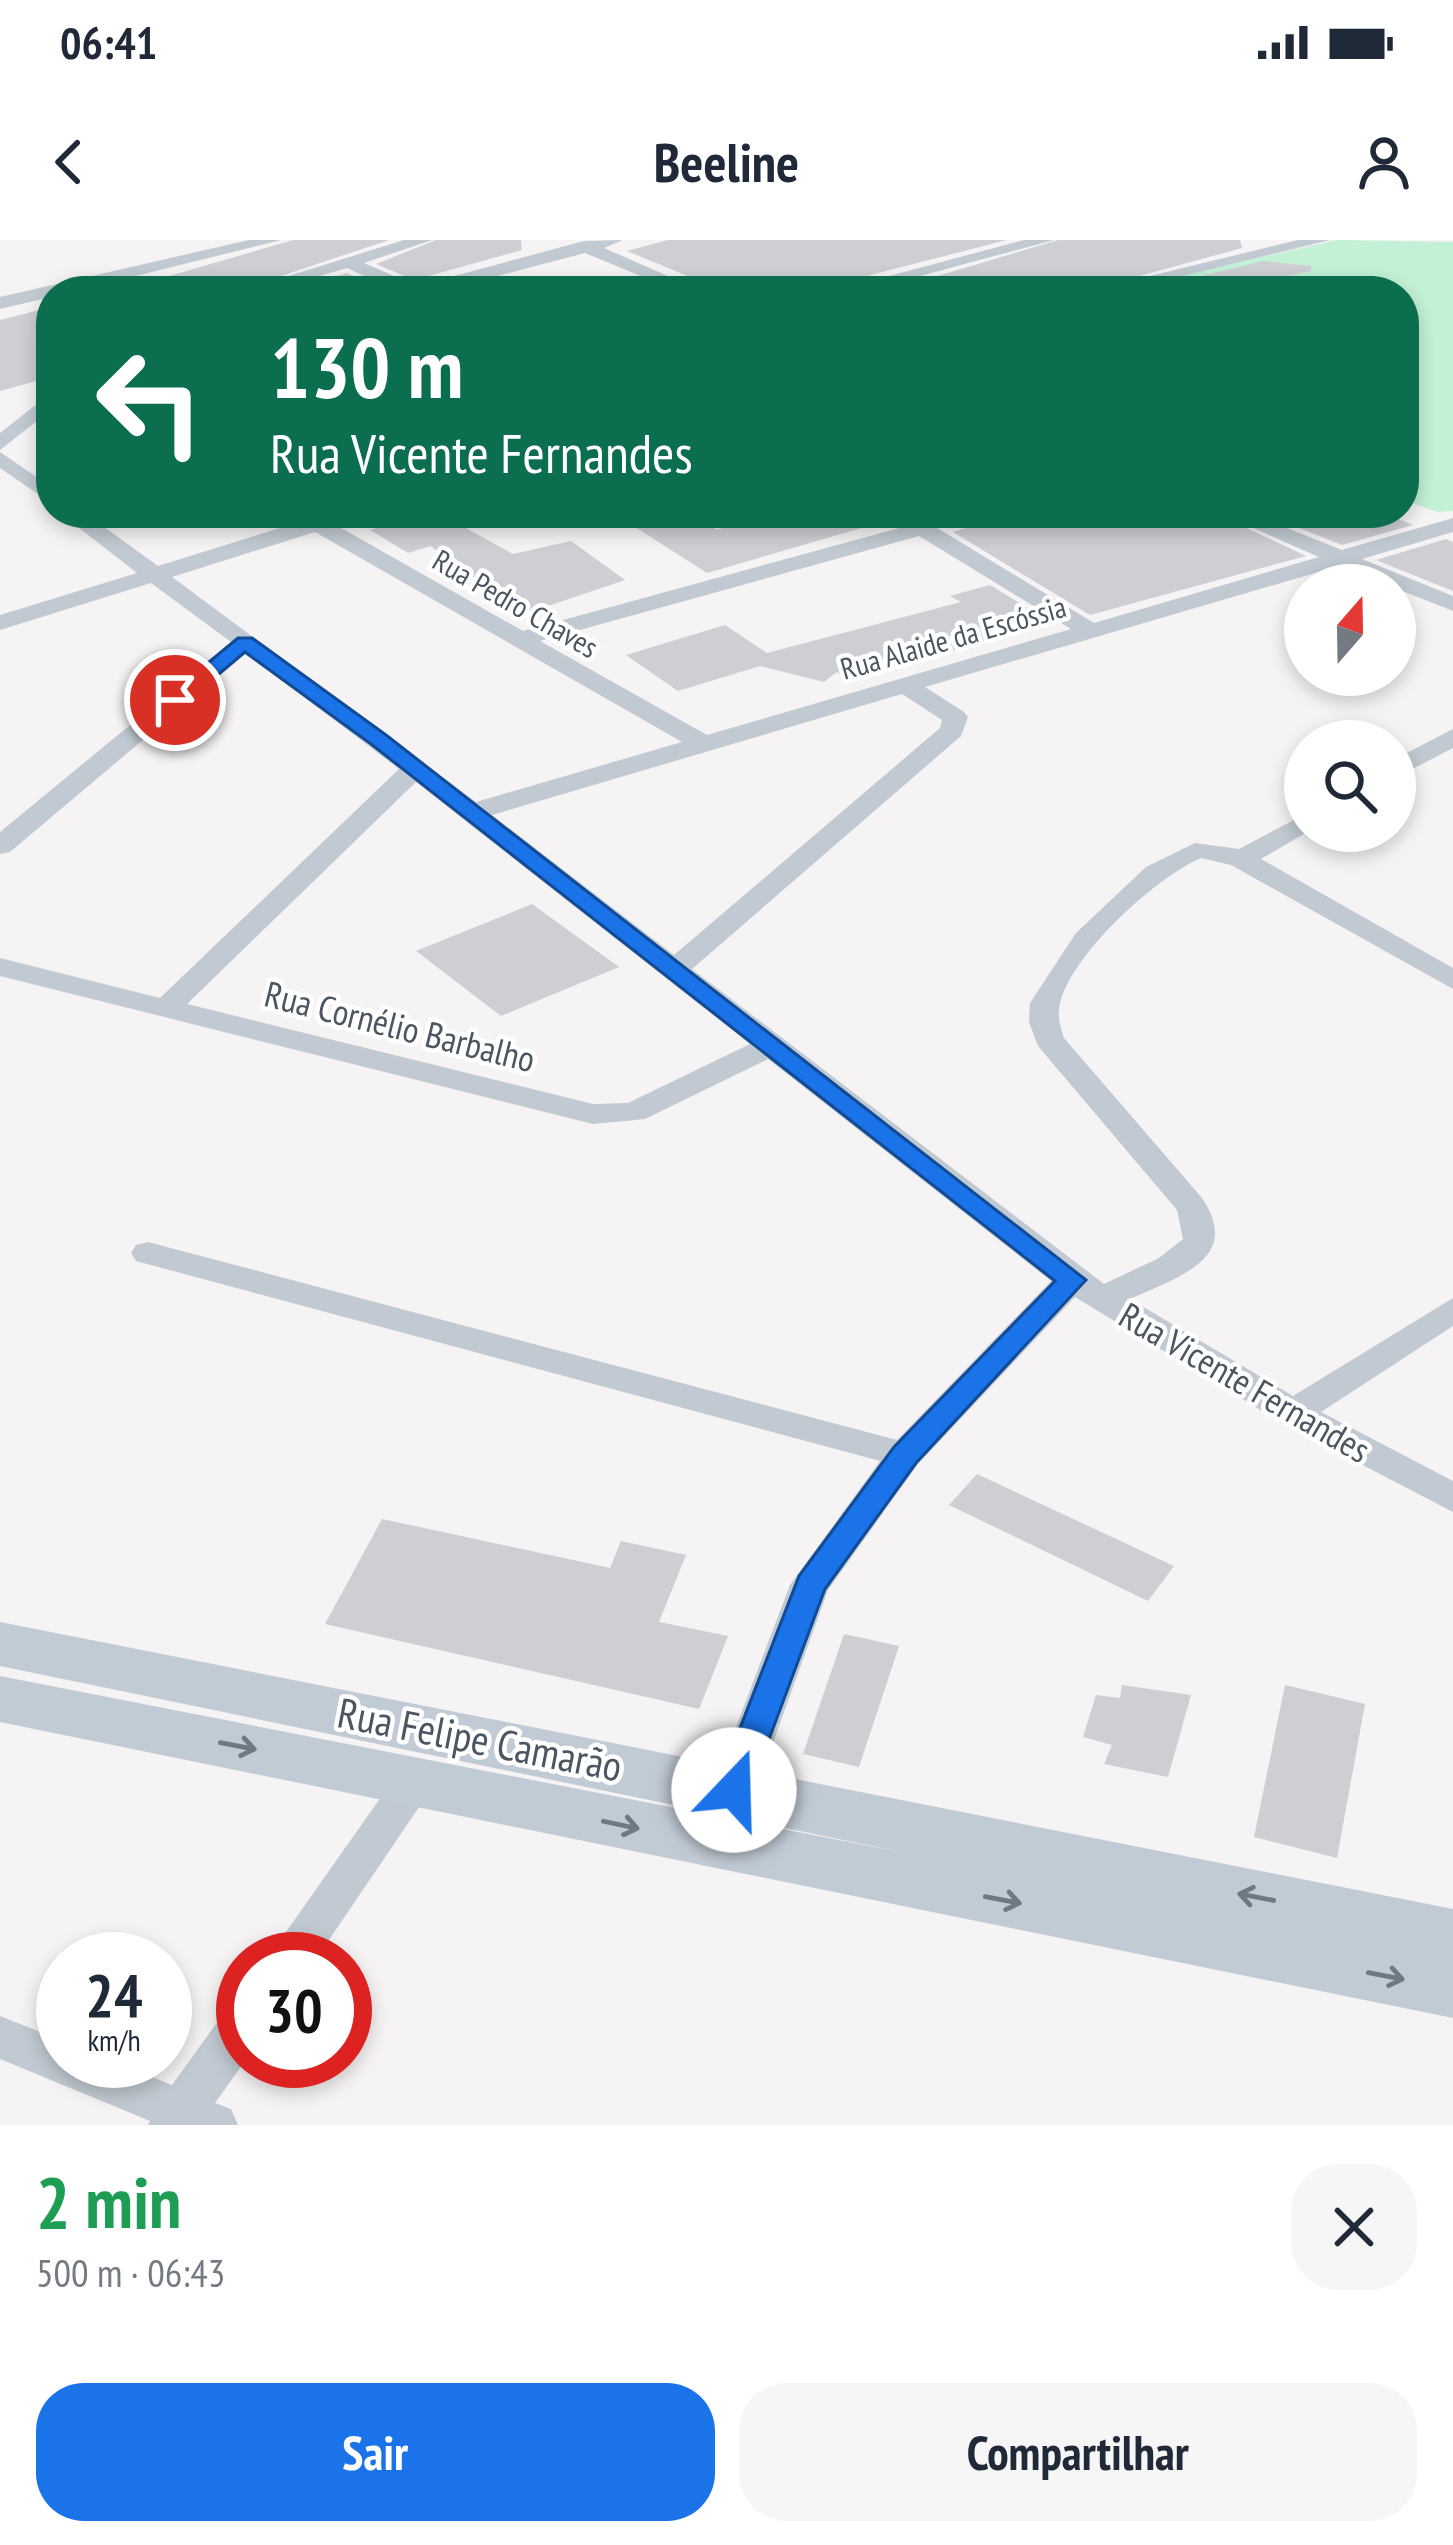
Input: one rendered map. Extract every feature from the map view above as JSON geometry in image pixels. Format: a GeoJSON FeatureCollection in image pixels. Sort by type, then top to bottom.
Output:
{"type":"FeatureCollection","features":[{"type":"Feature","properties":{"kind":"main road","name":"Rua Felipe Camarão"},"geometry":{"type":"LineString","coordinates":[[0,1646],[257,1694],[722,1816],[1453,1989]]}},
{"type":"Feature","properties":{"kind":"main road"},"geometry":{"type":"LineString","coordinates":[[0,1646],[14,1658],[0,1674]]}},
{"type":"Feature","properties":{"kind":"main road"},"geometry":{"type":"LineString","coordinates":[[156,1730],[98,1712],[88,1700],[104,1681],[124,1675],[257,1694]]}},
{"type":"Feature","properties":{"kind":"main road","name":"Rua Felipe Camarão"},"geometry":{"type":"LineString","coordinates":[[0,1700],[415,1781],[722,1816],[832,1811],[1453,1937]]}},
{"type":"Feature","properties":{"kind":"main road"},"geometry":{"type":"LineString","coordinates":[[722,1816],[883,1865],[902,1864],[916,1855],[912,1838],[832,1811]]}},
{"type":"Feature","properties":{"kind":"street"},"geometry":{"type":"LineString","coordinates":[[118,276],[272,240]]}},
{"type":"Feature","properties":{"kind":"street"},"geometry":{"type":"LineString","coordinates":[[467,276],[578,243],[614,240]]}},
{"type":"Feature","properties":{"kind":"street"},"geometry":{"type":"LineString","coordinates":[[967,240],[998,251]]}},
{"type":"Feature","properties":{"kind":"street"},"geometry":{"type":"LineString","coordinates":[[899,276],[1045,240]]}},
{"type":"Feature","properties":{"kind":"street"},"geometry":{"type":"LineString","coordinates":[[1163,276],[1322,240]]}},
{"type":"Feature","properties":{"kind":"street"},"geometry":{"type":"LineString","coordinates":[[300,276],[408,242]]}},
{"type":"Feature","properties":{"kind":"street"},"geometry":{"type":"LineString","coordinates":[[578,243],[657,276]]}},
{"type":"Feature","properties":{"kind":"street"},"geometry":{"type":"LineString","coordinates":[[348,262],[381,276]]}},
{"type":"Feature","properties":{"kind":"street"},"geometry":{"type":"LineString","coordinates":[[123,276],[131,273]]}},
{"type":"Feature","properties":{"kind":"street"},"geometry":{"type":"LineString","coordinates":[[907,274],[911,276]]}},
{"type":"Feature","properties":{"kind":"street"},"geometry":{"type":"LineString","coordinates":[[0,303],[36,295]]}},
{"type":"Feature","properties":{"kind":"street"},"geometry":{"type":"LineString","coordinates":[[0,312],[36,303]]}},
{"type":"Feature","properties":{"kind":"street"},"geometry":{"type":"LineString","coordinates":[[0,422],[36,393]]}},
{"type":"Feature","properties":{"kind":"street"},"geometry":{"type":"LineString","coordinates":[[0,444],[36,412]]}},
{"type":"Feature","properties":{"kind":"street"},"geometry":{"type":"LineString","coordinates":[[0,458],[36,486]]}},
{"type":"Feature","properties":{"kind":"street"},"geometry":{"type":"LineString","coordinates":[[1419,514],[1449,526]]}},
{"type":"Feature","properties":{"kind":"street","name":"Rua Alaide da Escóssia"},"geometry":{"type":"LineString","coordinates":[[472,812],[1449,526]]}},
{"type":"Feature","properties":{"kind":"street","name":"Rua Vicente Fernandes"},"geometry":{"type":"LineString","coordinates":[[91,528],[415,768],[1087,1289],[1293,1413],[1453,1498]]}},
{"type":"Feature","properties":{"kind":"street"},"geometry":{"type":"LineString","coordinates":[[0,623],[153,576],[281,528]]}},
{"type":"Feature","properties":{"kind":"street","name":"Rua Pedro Chaves"},"geometry":{"type":"LineString","coordinates":[[325,528],[704,745]]}},
{"type":"Feature","properties":{"kind":"street"},"geometry":{"type":"LineString","coordinates":[[1267,528],[1453,604]]}},
{"type":"Feature","properties":{"kind":"street"},"geometry":{"type":"LineString","coordinates":[[519,639],[920,529],[1091,632]]}},
{"type":"Feature","properties":{"kind":"street"},"geometry":{"type":"LineString","coordinates":[[0,845],[245,642]]}},
{"type":"Feature","properties":{"kind":"street"},"geometry":{"type":"LineString","coordinates":[[674,970],[952,731],[955,717],[906,686]]}},
{"type":"Feature","properties":{"kind":"street"},"geometry":{"type":"LineString","coordinates":[[1416,758],[1453,737]]}},
{"type":"Feature","properties":{"kind":"street"},"geometry":{"type":"LineString","coordinates":[[166,1008],[415,768]]}},
{"type":"Feature","properties":{"kind":"street"},"geometry":{"type":"LineString","coordinates":[[1241,859],[1284,834]]}},
{"type":"Feature","properties":{"kind":"street"},"geometry":{"type":"LineString","coordinates":[[722,1816],[810,1585],[905,1455],[1087,1289],[1188,1256],[1200,1240],[1202,1226],[1190,1204],[1049,1040],[1044,1005],[1052,987],[1140,879],[1196,850],[1241,859],[1453,980]]}},
{"type":"Feature","properties":{"kind":"street","name":"Rua Cornélio Barbalho"},"geometry":{"type":"LineString","coordinates":[[0,967],[615,1116],[650,1105],[770,1046]]}},
{"type":"Feature","properties":{"kind":"street"},"geometry":{"type":"LineString","coordinates":[[148,1253],[905,1455]]}},
{"type":"Feature","properties":{"kind":"street"},"geometry":{"type":"LineString","coordinates":[[1293,1413],[1453,1310]]}},
{"type":"Feature","properties":{"kind":"street"},"geometry":{"type":"LineString","coordinates":[[309,1932],[415,1781]]}},
{"type":"Feature","properties":{"kind":"street"},"geometry":{"type":"LineString","coordinates":[[0,2037],[190,2120],[216,2073]]}},
{"type":"Feature","properties":{"kind":"green space"},"geometry":{"type":"Polygon","coordinates":[[[1337,240],[1453,242],[1453,511],[1419,505],[1419,276],[1179,276],[1337,240]]]}},
{"type":"Feature","properties":{"kind":"building"},"geometry":{"type":"Polygon","coordinates":[[[293,240],[389,240],[281,276],[169,276],[293,240]]]}},
{"type":"Feature","properties":{"kind":"building"},"geometry":{"type":"Polygon","coordinates":[[[436,240],[521,240],[522,250],[428,276],[404,276],[376,264],[436,240]]]}},
{"type":"Feature","properties":{"kind":"building"},"geometry":{"type":"Polygon","coordinates":[[[668,240],[1007,240],[867,276],[688,276],[627,251],[668,240]]]}},
{"type":"Feature","properties":{"kind":"building"},"geometry":{"type":"Polygon","coordinates":[[[1058,240],[1240,240],[1242,248],[1139,276],[938,276],[1058,240]]]}},
{"type":"Feature","properties":{"kind":"building"},"geometry":{"type":"Polygon","coordinates":[[[1263,261],[1311,266],[1311,271],[1288,276],[1202,276],[1263,261]]]}},
{"type":"Feature","properties":{"kind":"building"},"geometry":{"type":"Polygon","coordinates":[[[36,311],[36,381],[0,391],[0,320],[36,311]]]}},
{"type":"Feature","properties":{"kind":"building"},"geometry":{"type":"Polygon","coordinates":[[[466,528],[513,554],[571,541],[625,580],[530,612],[479,576],[470,578],[431,546],[408,553],[370,530],[466,528]]]}},
{"type":"Feature","properties":{"kind":"building"},"geometry":{"type":"Polygon","coordinates":[[[636,528],[861,528],[707,573],[636,528]]]}},
{"type":"Feature","properties":{"kind":"building"},"geometry":{"type":"Polygon","coordinates":[[[965,528],[1247,528],[1306,556],[1090,615],[953,532],[965,528]]]}},
{"type":"Feature","properties":{"kind":"building"},"geometry":{"type":"Polygon","coordinates":[[[1299,528],[1402,528],[1342,545],[1299,528]]]}},
{"type":"Feature","properties":{"kind":"building"},"geometry":{"type":"Polygon","coordinates":[[[1446,539],[1453,542],[1453,591],[1416,576],[1416,564],[1376,560],[1446,539]]]}},
{"type":"Feature","properties":{"kind":"building"},"geometry":{"type":"Polygon","coordinates":[[[990,585],[1051,622],[849,680],[837,672],[824,682],[760,666],[678,691],[626,655],[725,625],[767,653],[961,602],[950,596],[990,585]]]}},
{"type":"Feature","properties":{"kind":"building"},"geometry":{"type":"Polygon","coordinates":[[[532,904],[619,967],[501,1016],[416,951],[532,904]]]}},
{"type":"Feature","properties":{"kind":"building"},"geometry":{"type":"Polygon","coordinates":[[[977,1474],[1174,1566],[1148,1601],[949,1505],[977,1474]]]}},
{"type":"Feature","properties":{"kind":"building"},"geometry":{"type":"Polygon","coordinates":[[[382,1519],[610,1568],[621,1541],[686,1555],[659,1622],[728,1636],[699,1709],[325,1624],[382,1519]]]}},
{"type":"Feature","properties":{"kind":"building"},"geometry":{"type":"Polygon","coordinates":[[[844,1634],[899,1646],[859,1767],[803,1754],[844,1634]]]}},
{"type":"Feature","properties":{"kind":"building"},"geometry":{"type":"Polygon","coordinates":[[[1122,1685],[1191,1695],[1168,1777],[1104,1764],[1112,1745],[1083,1737],[1096,1695],[1120,1698],[1122,1685]]]}},
{"type":"Feature","properties":{"kind":"building"},"geometry":{"type":"Polygon","coordinates":[[[1285,1685],[1365,1704],[1337,1858],[1254,1837],[1285,1685]]]}},
{"type":"Feature","properties":{"kind":"route"},"geometry":{"type":"LineString","coordinates":[[175,700],[245,642],[379,740],[1072,1280],[905,1455],[810,1585],[734,1790]]}}]}
